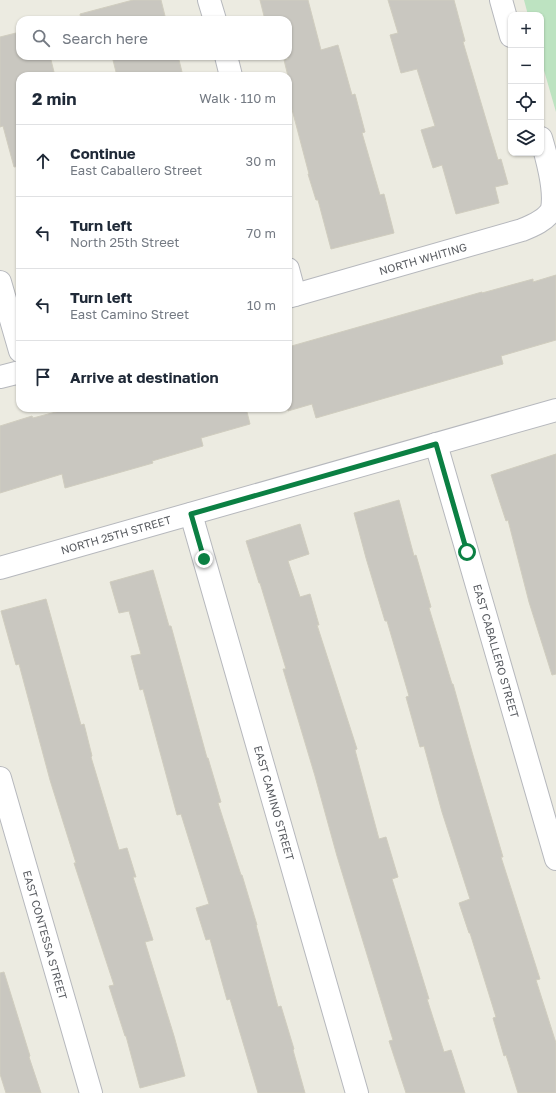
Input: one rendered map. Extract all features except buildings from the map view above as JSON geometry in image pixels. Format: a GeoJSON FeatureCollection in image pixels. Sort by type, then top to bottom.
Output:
{"type":"FeatureCollection","features":[{"type":"Feature","properties":{"kind":"street"},"geometry":{"type":"LineString","coordinates":[[209,0],[214,16]]}},
{"type":"Feature","properties":{"kind":"street"},"geometry":{"type":"LineString","coordinates":[[501,0],[508,25]]}},
{"type":"Feature","properties":{"kind":"street"},"geometry":{"type":"LineString","coordinates":[[227,60],[231,72]]}},
{"type":"Feature","properties":{"kind":"street","name":"NORTH WHITING"},"geometry":{"type":"LineString","coordinates":[[292,296],[522,230],[534,225],[552,210],[554,197],[554,184],[544,149]]}},
{"type":"Feature","properties":{"kind":"street"},"geometry":{"type":"LineString","coordinates":[[0,282],[16,337]]}},
{"type":"Feature","properties":{"kind":"street"},"geometry":{"type":"LineString","coordinates":[[0,377],[16,373]]}},
{"type":"Feature","properties":{"kind":"street","name":"NORTH 25TH STREET"},"geometry":{"type":"LineString","coordinates":[[0,568],[556,410]]}},
{"type":"Feature","properties":{"kind":"street","name":"EAST CABALLERO STREET"},"geometry":{"type":"LineString","coordinates":[[436,444],[556,859]]}},
{"type":"Feature","properties":{"kind":"street","name":"EAST CAMINO STREET"},"geometry":{"type":"LineString","coordinates":[[191,514],[357,1093]]}},
{"type":"Feature","properties":{"kind":"street","name":"EAST CONTESSA STREET"},"geometry":{"type":"LineString","coordinates":[[0,778],[91,1093]]}},
{"type":"Feature","properties":{"kind":"green space"},"geometry":{"type":"Polygon","coordinates":[[[524,0],[556,0],[556,112],[544,70],[544,12],[527,12],[524,0]]]}},
{"type":"Feature","properties":{"kind":"route"},"geometry":{"type":"LineString","coordinates":[[204,559],[191,514],[436,444],[467,552]]}}]}
